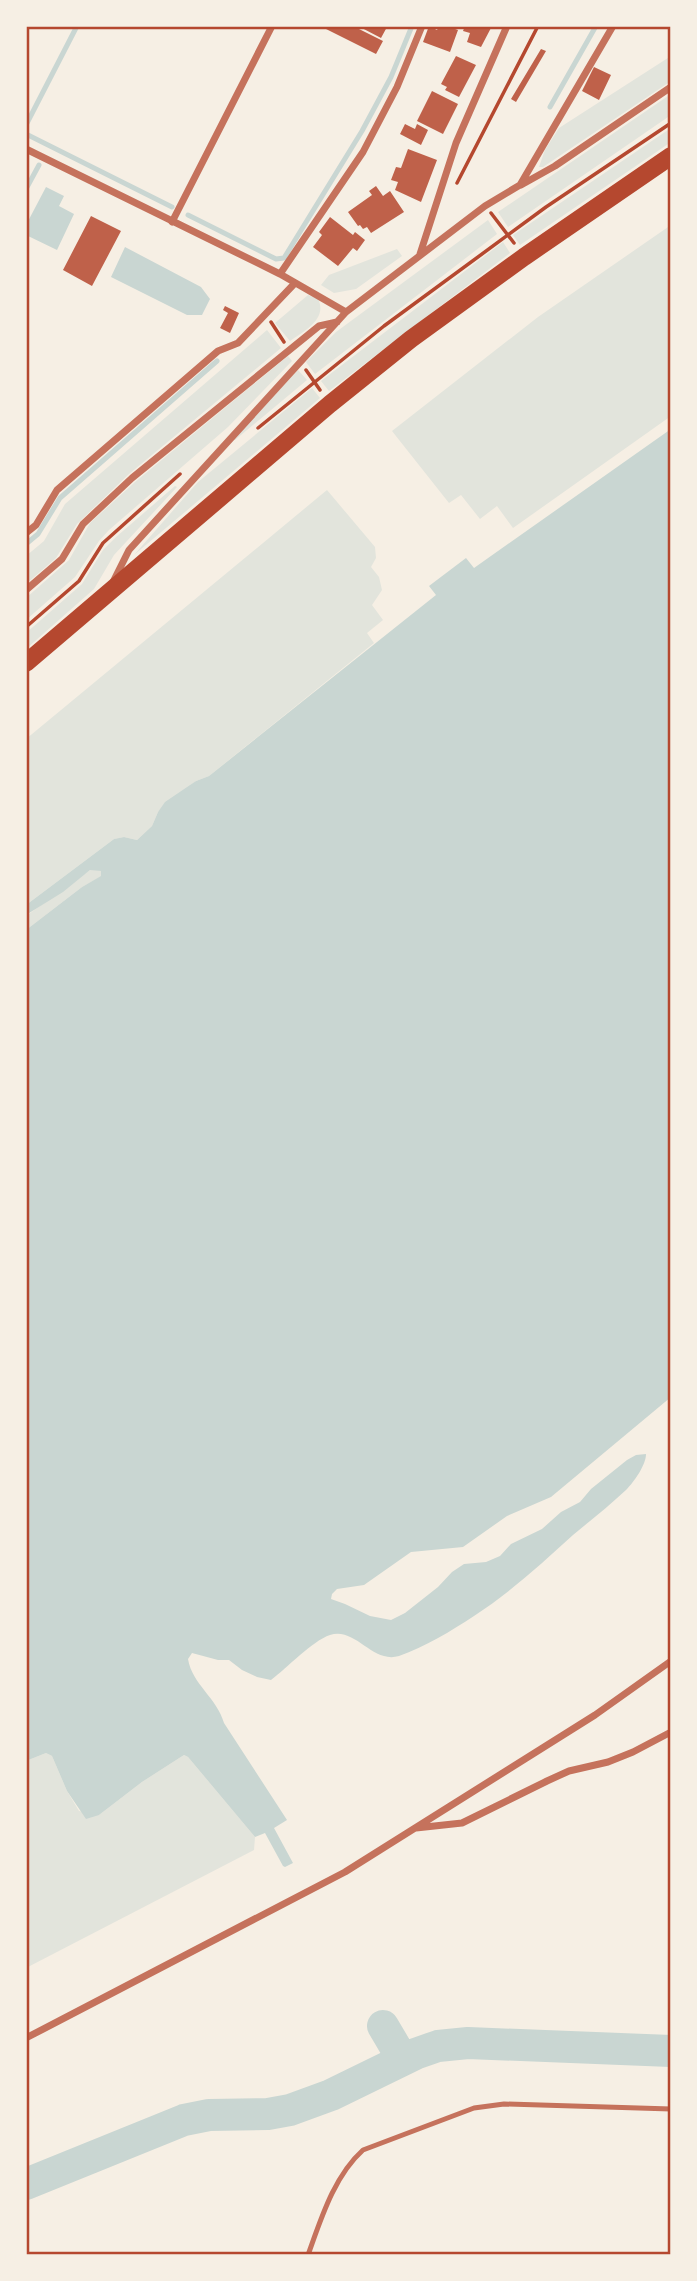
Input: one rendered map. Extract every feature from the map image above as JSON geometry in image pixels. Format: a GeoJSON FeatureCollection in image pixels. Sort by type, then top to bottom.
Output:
{"type":"FeatureCollection","features":[{"type":"Feature","properties":{"kind":"main road"},"geometry":{"type":"LineString","coordinates":[[26,663],[340,396],[411,339],[671,156]]}},
{"type":"Feature","properties":{"kind":"street"},"geometry":{"type":"LineString","coordinates":[[172,222],[272,26]]}},
{"type":"Feature","properties":{"kind":"street"},"geometry":{"type":"LineString","coordinates":[[281,274],[363,152],[397,88],[422,26]]}},
{"type":"Feature","properties":{"kind":"street"},"geometry":{"type":"LineString","coordinates":[[420,255],[456,143],[507,26]]}},
{"type":"Feature","properties":{"kind":"street"},"geometry":{"type":"LineString","coordinates":[[520,185],[613,26]]}},
{"type":"Feature","properties":{"kind":"street"},"geometry":{"type":"LineString","coordinates":[[108,592],[130,550],[346,312],[485,206],[555,166],[671,87]]}},
{"type":"Feature","properties":{"kind":"street"},"geometry":{"type":"LineString","coordinates":[[26,149],[281,274],[346,312]]}},
{"type":"Feature","properties":{"kind":"street"},"geometry":{"type":"LineString","coordinates":[[26,533],[36,525],[57,490],[218,351],[238,343],[295,283]]}},
{"type":"Feature","properties":{"kind":"street"},"geometry":{"type":"LineString","coordinates":[[26,590],[62,559],[83,524],[132,478],[319,326],[337,321]]}},
{"type":"Feature","properties":{"kind":"street"},"geometry":{"type":"LineString","coordinates":[[26,2038],[345,1872],[572,1730],[671,1661]]}},
{"type":"Feature","properties":{"kind":"street"},"geometry":{"type":"LineString","coordinates":[[412,1828],[462,1823],[569,1771],[608,1762],[671,1732]]}},
{"type":"Feature","properties":{"kind":"lane"},"geometry":{"type":"LineString","coordinates":[[308,2255],[323,2215],[350,2161],[363,2150],[380,2143],[474,2108],[504,2104],[671,2109]]}},
{"type":"Feature","properties":{"kind":"path"},"geometry":{"type":"LineString","coordinates":[[457,184],[538,26]]}},
{"type":"Feature","properties":{"kind":"path"},"geometry":{"type":"LineString","coordinates":[[254,432],[384,326],[507,235],[671,123]]}},
{"type":"Feature","properties":{"kind":"path"},"geometry":{"type":"LineString","coordinates":[[485,206],[524,257]]}},
{"type":"Feature","properties":{"kind":"path"},"geometry":{"type":"LineString","coordinates":[[26,627],[79,581],[103,543],[182,472],[205,465]]}},
{"type":"Feature","properties":{"kind":"shaded area"},"geometry":{"type":"Polygon","coordinates":[[[671,56],[671,81],[543,167],[539,167],[545,150],[559,128],[671,56]]]}},
{"type":"Feature","properties":{"kind":"shaded area"},"geometry":{"type":"Polygon","coordinates":[[[671,94],[671,115],[508,227],[498,212],[671,94]]]}},
{"type":"Feature","properties":{"kind":"shaded area"},"geometry":{"type":"Polygon","coordinates":[[[671,128],[671,142],[520,245],[513,235],[671,128]]]}},
{"type":"Feature","properties":{"kind":"shaded area"},"geometry":{"type":"Polygon","coordinates":[[[46,187],[64,196],[59,206],[74,214],[57,250],[26,235],[26,225],[46,187]]]}},
{"type":"Feature","properties":{"kind":"shaded area"},"geometry":{"type":"Polygon","coordinates":[[[488,220],[497,234],[315,374],[306,362],[336,332],[488,220]]]}},
{"type":"Feature","properties":{"kind":"shaded area"},"geometry":{"type":"Polygon","coordinates":[[[671,225],[671,416],[513,528],[497,506],[480,519],[461,495],[449,503],[392,431],[538,317],[671,225]]]}},
{"type":"Feature","properties":{"kind":"shaded area"},"geometry":{"type":"Polygon","coordinates":[[[503,242],[510,253],[329,391],[321,381],[503,242]]]}},
{"type":"Feature","properties":{"kind":"shaded area"},"geometry":{"type":"Polygon","coordinates":[[[125,247],[201,287],[210,299],[202,315],[187,315],[111,277],[125,247]]]}},
{"type":"Feature","properties":{"kind":"shaded area"},"geometry":{"type":"Polygon","coordinates":[[[397,249],[402,256],[356,289],[334,293],[321,285],[329,275],[397,249]]]}},
{"type":"Feature","properties":{"kind":"shaded area"},"geometry":{"type":"Polygon","coordinates":[[[308,295],[318,299],[320,313],[308,329],[290,341],[275,323],[308,295]]]}},
{"type":"Feature","properties":{"kind":"shaded area"},"geometry":{"type":"Polygon","coordinates":[[[267,330],[281,348],[129,474],[77,524],[56,558],[26,584],[26,556],[44,541],[65,504],[267,330]]]}},
{"type":"Feature","properties":{"kind":"shaded area"},"geometry":{"type":"Polygon","coordinates":[[[288,356],[292,361],[228,427],[109,530],[75,577],[26,620],[26,598],[69,560],[90,523],[135,482],[288,356]]]}},
{"type":"Feature","properties":{"kind":"shaded area"},"geometry":{"type":"Polygon","coordinates":[[[298,370],[307,380],[233,439],[298,370]]]}},
{"type":"Feature","properties":{"kind":"shaded area"},"geometry":{"type":"Polygon","coordinates":[[[312,388],[320,398],[134,555],[198,482],[312,388]]]}},
{"type":"Feature","properties":{"kind":"shaded area"},"geometry":{"type":"Polygon","coordinates":[[[671,429],[671,1397],[551,1497],[507,1516],[463,1547],[411,1552],[364,1585],[337,1589],[331,1599],[370,1616],[391,1620],[405,1613],[464,1564],[486,1562],[500,1556],[511,1544],[542,1529],[561,1512],[580,1502],[591,1489],[627,1460],[646,1454],[644,1463],[626,1490],[513,1588],[456,1627],[409,1652],[389,1657],[372,1651],[348,1636],[330,1635],[308,1649],[271,1680],[242,1670],[229,1660],[192,1653],[188,1659],[194,1676],[216,1706],[224,1723],[287,1820],[274,1828],[293,1863],[283,1866],[265,1833],[255,1837],[184,1755],[142,1782],[99,1815],[86,1819],[67,1791],[52,1756],[46,1753],[26,1761],[26,930],[82,887],[101,876],[101,871],[90,870],[63,892],[26,915],[26,905],[114,839],[124,837],[137,840],[152,826],[165,802],[196,781],[209,776],[436,595],[429,586],[466,558],[474,568],[671,429]]]}},
{"type":"Feature","properties":{"kind":"shaded area"},"geometry":{"type":"Polygon","coordinates":[[[177,487],[114,555],[94,589],[26,649],[26,633],[82,584],[103,550],[116,537],[177,487]]]}},
{"type":"Feature","properties":{"kind":"shaded area"},"geometry":{"type":"Polygon","coordinates":[[[327,490],[375,547],[376,558],[371,567],[379,577],[382,590],[372,605],[383,620],[367,633],[374,643],[209,776],[196,781],[158,812],[152,826],[137,840],[124,837],[114,839],[26,905],[26,739],[327,490]]]}},
{"type":"Feature","properties":{"kind":"shaded area"},"geometry":{"type":"Polygon","coordinates":[[[95,869],[101,871],[102,876],[82,887],[26,930],[26,916],[95,869]]]}},
{"type":"Feature","properties":{"kind":"shaded area"},"geometry":{"type":"Polygon","coordinates":[[[46,1753],[52,1756],[79,1811],[99,1815],[142,1782],[184,1755],[255,1837],[254,1850],[26,1968],[26,1761],[46,1753]]]}},
{"type":"Feature","properties":{"kind":"building"},"geometry":{"type":"Polygon","coordinates":[[[320,26],[353,26],[383,41],[376,54],[320,26]]]}},
{"type":"Feature","properties":{"kind":"building"},"geometry":{"type":"Polygon","coordinates":[[[358,26],[384,26],[387,27],[381,38],[358,26]]]}},
{"type":"Feature","properties":{"kind":"building"},"geometry":{"type":"Polygon","coordinates":[[[429,26],[437,30],[439,26],[447,26],[458,30],[450,52],[423,42],[429,26]]]}},
{"type":"Feature","properties":{"kind":"building"},"geometry":{"type":"Polygon","coordinates":[[[465,26],[492,26],[481,47],[467,42],[470,33],[463,31],[465,26]]]}},
{"type":"Feature","properties":{"kind":"building"},"geometry":{"type":"Polygon","coordinates":[[[541,49],[546,51],[516,102],[511,99],[541,49]]]}},
{"type":"Feature","properties":{"kind":"building"},"geometry":{"type":"Polygon","coordinates":[[[456,56],[476,65],[459,97],[445,90],[447,87],[441,84],[456,56]]]}},
{"type":"Feature","properties":{"kind":"building"},"geometry":{"type":"Polygon","coordinates":[[[594,67],[611,75],[599,100],[582,91],[594,67]]]}},
{"type":"Feature","properties":{"kind":"building"},"geometry":{"type":"Polygon","coordinates":[[[432,91],[458,104],[443,134],[417,121],[432,91]]]}},
{"type":"Feature","properties":{"kind":"building"},"geometry":{"type":"Polygon","coordinates":[[[405,124],[415,129],[417,124],[428,130],[421,145],[400,134],[405,124]]]}},
{"type":"Feature","properties":{"kind":"building"},"geometry":{"type":"Polygon","coordinates":[[[408,149],[437,160],[421,202],[395,190],[398,182],[391,180],[396,167],[401,168],[408,149]]]}},
{"type":"Feature","properties":{"kind":"building"},"geometry":{"type":"Polygon","coordinates":[[[376,186],[383,196],[390,191],[404,212],[371,233],[367,227],[363,229],[358,226],[348,212],[372,195],[369,191],[376,186]]]}},
{"type":"Feature","properties":{"kind":"building"},"geometry":{"type":"Polygon","coordinates":[[[91,216],[121,231],[92,286],[63,270],[91,216]]]}},
{"type":"Feature","properties":{"kind":"building"},"geometry":{"type":"Polygon","coordinates":[[[330,217],[353,235],[355,232],[365,240],[357,251],[353,248],[338,266],[313,247],[322,235],[319,232],[330,217]]]}},
{"type":"Feature","properties":{"kind":"building"},"geometry":{"type":"Polygon","coordinates":[[[225,306],[239,313],[230,333],[220,328],[228,313],[223,310],[225,306]]]}},
{"type":"Feature","properties":{"kind":"waterway"},"geometry":{"type":"LineString","coordinates":[[26,125],[77,26]]}},
{"type":"Feature","properties":{"kind":"waterway"},"geometry":{"type":"LineString","coordinates":[[188,215],[276,259],[284,258],[362,131],[391,77],[412,26]]}},
{"type":"Feature","properties":{"kind":"waterway"},"geometry":{"type":"LineString","coordinates":[[550,107],[596,26]]}},
{"type":"Feature","properties":{"kind":"waterway"},"geometry":{"type":"LineString","coordinates":[[26,134],[172,207]]}},
{"type":"Feature","properties":{"kind":"waterway"},"geometry":{"type":"LineString","coordinates":[[26,189],[39,165]]}},
{"type":"Feature","properties":{"kind":"waterway"},"geometry":{"type":"LineString","coordinates":[[26,544],[38,534],[60,498],[217,361]]}},
{"type":"Feature","properties":{"kind":"waterway"},"geometry":{"type":"LineString","coordinates":[[383,2026],[403,2060]]}},
{"type":"Feature","properties":{"kind":"waterway"},"geometry":{"type":"LineString","coordinates":[[26,2184],[184,2120],[209,2115],[268,2114],[290,2110],[331,2095],[415,2054],[438,2046],[468,2043],[671,2051]]}}]}
